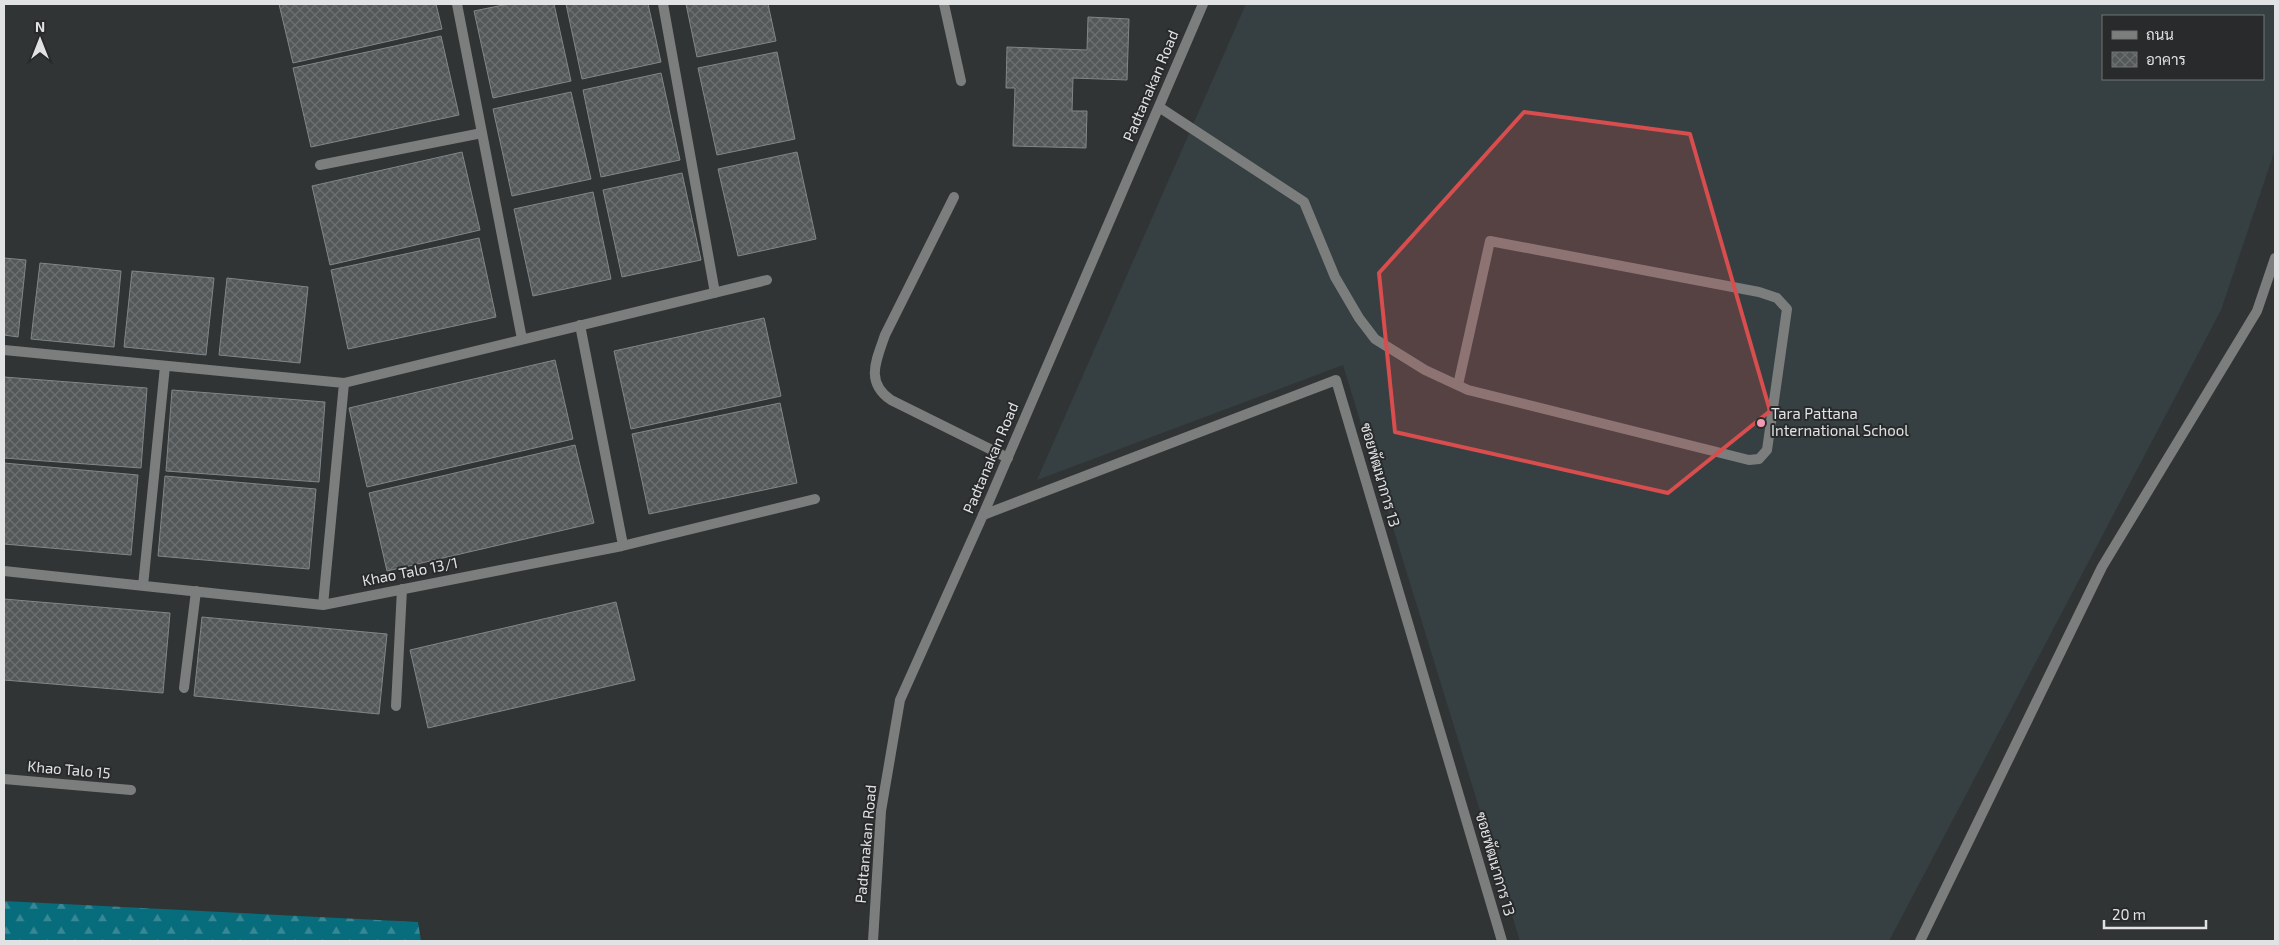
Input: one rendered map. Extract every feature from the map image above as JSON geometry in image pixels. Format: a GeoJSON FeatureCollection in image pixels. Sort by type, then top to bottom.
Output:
{"type":"FeatureCollection","features":[{"type":"Feature","properties":{"kind":"street"},"geometry":{"type":"LineString","coordinates":[[457,4],[522,340]]}},
{"type":"Feature","properties":{"kind":"street"},"geometry":{"type":"LineString","coordinates":[[663,4],[715,292]]}},
{"type":"Feature","properties":{"kind":"street"},"geometry":{"type":"LineString","coordinates":[[944,4],[961,81]]}},
{"type":"Feature","properties":{"kind":"street","name":"Padtanakan Road"},"geometry":{"type":"LineString","coordinates":[[873,941],[881,811],[900,700],[1008,458],[1203,4]]}},
{"type":"Feature","properties":{"kind":"street"},"geometry":{"type":"LineString","coordinates":[[1159,107],[1304,202],[1335,277],[1359,318],[1375,339],[1425,370],[1468,390],[1749,460],[1759,459],[1767,450],[1787,309],[1777,298],[1759,292],[1490,241],[1458,385]]}},
{"type":"Feature","properties":{"kind":"street"},"geometry":{"type":"LineString","coordinates":[[320,165],[482,133]]}},
{"type":"Feature","properties":{"kind":"street"},"geometry":{"type":"LineString","coordinates":[[954,197],[885,336],[878,356],[874,381],[879,392],[891,400],[1008,458]]}},
{"type":"Feature","properties":{"kind":"street"},"geometry":{"type":"LineString","coordinates":[[1920,941],[2102,567],[2257,311],[2275,258]]}},
{"type":"Feature","properties":{"kind":"street"},"geometry":{"type":"LineString","coordinates":[[4,350],[344,383],[767,280]]}},
{"type":"Feature","properties":{"kind":"street"},"geometry":{"type":"LineString","coordinates":[[580,325],[623,545]]}},
{"type":"Feature","properties":{"kind":"street"},"geometry":{"type":"LineString","coordinates":[[143,586],[165,366]]}},
{"type":"Feature","properties":{"kind":"street","name":"ซอยพัฒนาการ 13"},"geometry":{"type":"LineString","coordinates":[[983,515],[1336,380],[1502,941]]}},
{"type":"Feature","properties":{"kind":"street"},"geometry":{"type":"LineString","coordinates":[[322,604],[344,383]]}},
{"type":"Feature","properties":{"kind":"street","name":"Khao Talo 13/1"},"geometry":{"type":"LineString","coordinates":[[4,571],[322,604],[623,545],[815,499]]}},
{"type":"Feature","properties":{"kind":"street"},"geometry":{"type":"LineString","coordinates":[[396,706],[402,589]]}},
{"type":"Feature","properties":{"kind":"street"},"geometry":{"type":"LineString","coordinates":[[184,688],[196,591]]}},
{"type":"Feature","properties":{"kind":"street","name":"Khao Talo 15"},"geometry":{"type":"LineString","coordinates":[[4,779],[131,790]]}},
{"type":"Feature","properties":{"kind":"highlighted area"},"geometry":{"type":"Polygon","coordinates":[[[1524,112],[1690,134],[1770,411],[1668,493],[1395,432],[1379,273],[1524,112]]]}},
{"type":"Feature","properties":{"kind":"shaded area","name":"Tara Pattana International School"},"geometry":{"type":"Polygon","coordinates":[[[1246,4],[2275,4],[2275,150],[2221,310],[1889,941],[1520,941],[1343,365],[1037,480],[1246,4]]]}},
{"type":"Feature","properties":{"kind":"green space"},"geometry":{"type":"Polygon","coordinates":[[[4,901],[418,922],[421,941],[4,941],[4,901]]]}},
{"type":"Feature","properties":{"kind":"building"},"geometry":{"type":"Polygon","coordinates":[[[279,4],[436,4],[442,29],[293,63],[279,4]]]}},
{"type":"Feature","properties":{"kind":"building"},"geometry":{"type":"Polygon","coordinates":[[[508,4],[554,4],[571,81],[493,98],[474,11],[508,4]]]}},
{"type":"Feature","properties":{"kind":"building"},"geometry":{"type":"Polygon","coordinates":[[[566,4],[648,4],[661,62],[582,79],[566,4]]]}},
{"type":"Feature","properties":{"kind":"building"},"geometry":{"type":"Polygon","coordinates":[[[686,4],[768,4],[776,41],[697,57],[686,4]]]}},
{"type":"Feature","properties":{"kind":"building"},"geometry":{"type":"Polygon","coordinates":[[[1088,17],[1129,19],[1127,80],[1073,78],[1072,111],[1087,111],[1086,148],[1013,146],[1015,88],[1006,88],[1007,47],[1087,50],[1088,17]]]}},
{"type":"Feature","properties":{"kind":"building"},"geometry":{"type":"Polygon","coordinates":[[[441,36],[459,115],[311,147],[293,68],[441,36]]]}},
{"type":"Feature","properties":{"kind":"building"},"geometry":{"type":"Polygon","coordinates":[[[777,52],[795,139],[717,155],[698,68],[777,52]]]}},
{"type":"Feature","properties":{"kind":"building"},"geometry":{"type":"Polygon","coordinates":[[[661,73],[680,160],[601,177],[583,90],[661,73]]]}},
{"type":"Feature","properties":{"kind":"building"},"geometry":{"type":"Polygon","coordinates":[[[571,92],[591,179],[512,196],[493,109],[571,92]]]}},
{"type":"Feature","properties":{"kind":"building"},"geometry":{"type":"Polygon","coordinates":[[[462,152],[480,230],[330,265],[312,186],[462,152]]]}},
{"type":"Feature","properties":{"kind":"building"},"geometry":{"type":"Polygon","coordinates":[[[797,152],[816,239],[738,256],[718,169],[797,152]]]}},
{"type":"Feature","properties":{"kind":"building"},"geometry":{"type":"Polygon","coordinates":[[[682,173],[701,260],[622,277],[603,190],[682,173]]]}},
{"type":"Feature","properties":{"kind":"building"},"geometry":{"type":"Polygon","coordinates":[[[593,192],[611,279],[533,296],[514,209],[593,192]]]}},
{"type":"Feature","properties":{"kind":"building"},"geometry":{"type":"Polygon","coordinates":[[[479,238],[496,317],[348,349],[331,270],[479,238]]]}},
{"type":"Feature","properties":{"kind":"building"},"geometry":{"type":"Polygon","coordinates":[[[4,258],[26,260],[18,337],[4,335],[4,258]]]}},
{"type":"Feature","properties":{"kind":"building"},"geometry":{"type":"Polygon","coordinates":[[[40,263],[121,271],[114,347],[31,339],[40,263]]]}},
{"type":"Feature","properties":{"kind":"building"},"geometry":{"type":"Polygon","coordinates":[[[132,271],[214,278],[206,355],[124,347],[132,271]]]}},
{"type":"Feature","properties":{"kind":"building"},"geometry":{"type":"Polygon","coordinates":[[[227,278],[308,287],[300,363],[219,355],[227,278]]]}},
{"type":"Feature","properties":{"kind":"building"},"geometry":{"type":"Polygon","coordinates":[[[764,318],[781,396],[631,429],[614,351],[764,318]]]}},
{"type":"Feature","properties":{"kind":"building"},"geometry":{"type":"Polygon","coordinates":[[[555,360],[573,439],[367,487],[349,408],[555,360]]]}},
{"type":"Feature","properties":{"kind":"building"},"geometry":{"type":"Polygon","coordinates":[[[4,377],[147,388],[141,468],[4,458],[4,377]]]}},
{"type":"Feature","properties":{"kind":"building"},"geometry":{"type":"Polygon","coordinates":[[[172,390],[325,402],[319,482],[166,471],[172,390]]]}},
{"type":"Feature","properties":{"kind":"building"},"geometry":{"type":"Polygon","coordinates":[[[780,403],[797,483],[649,514],[632,434],[780,403]]]}},
{"type":"Feature","properties":{"kind":"building"},"geometry":{"type":"Polygon","coordinates":[[[575,445],[594,523],[387,571],[369,493],[575,445]]]}},
{"type":"Feature","properties":{"kind":"building"},"geometry":{"type":"Polygon","coordinates":[[[4,463],[138,475],[131,555],[4,544],[4,463]]]}},
{"type":"Feature","properties":{"kind":"building"},"geometry":{"type":"Polygon","coordinates":[[[165,476],[316,489],[309,569],[158,556],[165,476]]]}},
{"type":"Feature","properties":{"kind":"building"},"geometry":{"type":"Polygon","coordinates":[[[4,599],[170,613],[163,693],[4,680],[4,599]]]}},
{"type":"Feature","properties":{"kind":"building"},"geometry":{"type":"Polygon","coordinates":[[[616,602],[635,680],[428,728],[410,650],[616,602]]]}},
{"type":"Feature","properties":{"kind":"building"},"geometry":{"type":"Polygon","coordinates":[[[202,617],[387,634],[379,714],[194,696],[202,617]]]}},
{"type":"Feature","properties":{"kind":"place","name":"Tara Pattana International School"},"geometry":{"type":"Point","coordinates":[1761,423]}}]}
